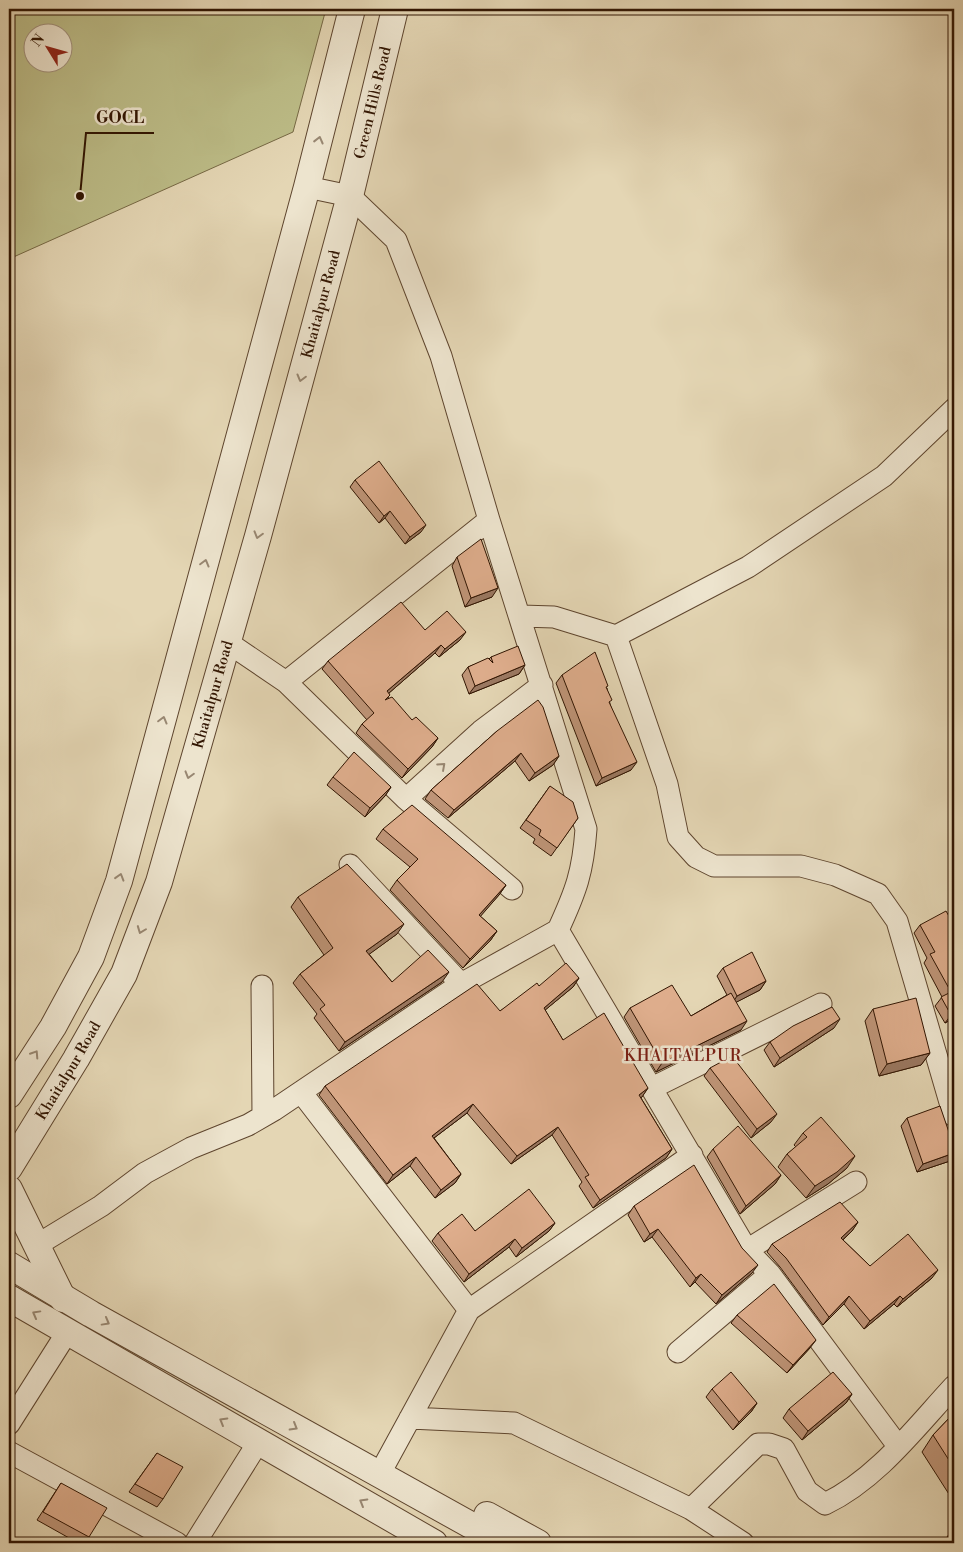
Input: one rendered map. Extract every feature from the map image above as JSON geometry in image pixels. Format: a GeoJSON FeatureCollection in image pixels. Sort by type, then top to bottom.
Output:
{"type":"FeatureCollection","features":[{"type":"Feature","properties":{"kind":"street"},"geometry":{"type":"LineString","coordinates":[[9,1095],[53,1027],[91,957],[119,881],[307,187],[352,9]]}},
{"type":"Feature","properties":{"kind":"street","name":"Green Hills Road"},"geometry":{"type":"LineString","coordinates":[[350,196],[395,9]]}},
{"type":"Feature","properties":{"kind":"street"},"geometry":{"type":"LineString","coordinates":[[37,1245],[102,1206],[144,1173],[191,1148],[248,1125],[263,1116],[461,984],[558,930],[576,891],[584,860],[586,829],[521,616],[489,520],[442,356],[396,240],[350,196],[307,187]]}},
{"type":"Feature","properties":{"kind":"street","name":"Khaitalpur Road"},"geometry":{"type":"LineString","coordinates":[[9,1168],[76,1059],[124,974],[159,882],[258,536],[350,196]]}},
{"type":"Feature","properties":{"kind":"street"},"geometry":{"type":"LineString","coordinates":[[521,616],[554,617],[616,636],[748,567],[884,476],[954,409]]}},
{"type":"Feature","properties":{"kind":"street"},"geometry":{"type":"LineString","coordinates":[[286,682],[489,520]]}},
{"type":"Feature","properties":{"kind":"street"},"geometry":{"type":"LineString","coordinates":[[616,636],[667,784],[678,837],[696,857],[714,866],[801,866],[835,874],[878,894],[897,921],[954,1116]]}},
{"type":"Feature","properties":{"kind":"street"},"geometry":{"type":"LineString","coordinates":[[227,642],[286,682],[406,799],[512,889]]}},
{"type":"Feature","properties":{"kind":"street"},"geometry":{"type":"LineString","coordinates":[[406,799],[481,731],[542,685]]}},
{"type":"Feature","properties":{"kind":"street"},"geometry":{"type":"LineString","coordinates":[[350,865],[461,984]]}},
{"type":"Feature","properties":{"kind":"street"},"geometry":{"type":"LineString","coordinates":[[558,930],[747,1250],[770,1274],[898,1446]]}},
{"type":"Feature","properties":{"kind":"street"},"geometry":{"type":"LineString","coordinates":[[262,986],[263,1116]]}},
{"type":"Feature","properties":{"kind":"street"},"geometry":{"type":"LineString","coordinates":[[652,1088],[821,1004]]}},
{"type":"Feature","properties":{"kind":"street"},"geometry":{"type":"LineString","coordinates":[[300,1092],[469,1310]]}},
{"type":"Feature","properties":{"kind":"street"},"geometry":{"type":"LineString","coordinates":[[379,1475],[469,1310],[692,1155]]}},
{"type":"Feature","properties":{"kind":"street"},"geometry":{"type":"LineString","coordinates":[[747,1250],[856,1182]]}},
{"type":"Feature","properties":{"kind":"street"},"geometry":{"type":"LineString","coordinates":[[9,1188],[63,1299]]}},
{"type":"Feature","properties":{"kind":"street"},"geometry":{"type":"LineString","coordinates":[[9,1266],[63,1299],[503,1543]]}},
{"type":"Feature","properties":{"kind":"street"},"geometry":{"type":"LineString","coordinates":[[678,1352],[770,1274]]}},
{"type":"Feature","properties":{"kind":"street"},"geometry":{"type":"LineString","coordinates":[[9,1298],[259,1442],[413,1535],[434,1543]]}},
{"type":"Feature","properties":{"kind":"street"},"geometry":{"type":"LineString","coordinates":[[9,1424],[68,1331]]}},
{"type":"Feature","properties":{"kind":"street"},"geometry":{"type":"LineString","coordinates":[[691,1509],[758,1444],[769,1444],[784,1449],[807,1491],[825,1504],[844,1495],[862,1481],[898,1446],[954,1386]]}},
{"type":"Feature","properties":{"kind":"street"},"geometry":{"type":"LineString","coordinates":[[410,1418],[514,1422],[691,1509],[742,1543]]}},
{"type":"Feature","properties":{"kind":"street"},"geometry":{"type":"LineString","coordinates":[[195,1543],[259,1442]]}},
{"type":"Feature","properties":{"kind":"street"},"geometry":{"type":"LineString","coordinates":[[9,1452],[177,1543]]}},
{"type":"Feature","properties":{"kind":"street"},"geometry":{"type":"LineString","coordinates":[[379,1475],[454,1498],[538,1543]]}},
{"type":"Feature","properties":{"kind":"green space"},"geometry":{"type":"Polygon","coordinates":[[[9,9],[326,9],[293,132],[9,259],[9,9]]]}},
{"type":"Feature","properties":{"kind":"building"},"geometry":{"type":"Polygon","coordinates":[[[379,461],[426,525],[410,537],[390,511],[384,516],[355,480],[379,461]]]}},
{"type":"Feature","properties":{"kind":"building"},"geometry":{"type":"Polygon","coordinates":[[[481,539],[498,588],[471,598],[457,557],[481,539]]]}},
{"type":"Feature","properties":{"kind":"building"},"geometry":{"type":"Polygon","coordinates":[[[401,602],[425,630],[447,611],[466,632],[445,649],[441,645],[387,691],[390,695],[385,700],[392,697],[412,720],[416,717],[438,738],[408,769],[362,724],[374,713],[328,661],[401,602]]]}},
{"type":"Feature","properties":{"kind":"building"},"geometry":{"type":"Polygon","coordinates":[[[518,646],[525,665],[475,686],[468,667],[488,658],[493,663],[491,657],[518,646]]]}},
{"type":"Feature","properties":{"kind":"building"},"geometry":{"type":"Polygon","coordinates":[[[595,652],[612,700],[609,702],[637,762],[602,778],[562,675],[595,652]]]}},
{"type":"Feature","properties":{"kind":"building"},"geometry":{"type":"Polygon","coordinates":[[[538,700],[543,707],[559,756],[535,773],[521,753],[454,810],[431,790],[497,731],[538,700]]]}},
{"type":"Feature","properties":{"kind":"building"},"geometry":{"type":"Polygon","coordinates":[[[354,752],[391,787],[370,808],[333,777],[354,752]]]}},
{"type":"Feature","properties":{"kind":"building"},"geometry":{"type":"Polygon","coordinates":[[[550,786],[573,802],[578,818],[557,848],[539,835],[541,830],[526,820],[550,786]]]}},
{"type":"Feature","properties":{"kind":"building"},"geometry":{"type":"Polygon","coordinates":[[[412,805],[506,885],[479,915],[497,931],[470,959],[397,880],[418,859],[383,829],[412,805]]]}},
{"type":"Feature","properties":{"kind":"building"},"geometry":{"type":"Polygon","coordinates":[[[347,864],[404,924],[366,951],[392,982],[428,950],[449,972],[345,1042],[320,1009],[325,1005],[300,974],[333,948],[298,897],[347,864]]]}},
{"type":"Feature","properties":{"kind":"building"},"geometry":{"type":"Polygon","coordinates":[[[946,911],[954,925],[954,1013],[951,1015],[941,997],[951,992],[930,954],[935,952],[920,925],[946,911]]]}},
{"type":"Feature","properties":{"kind":"building"},"geometry":{"type":"Polygon","coordinates":[[[752,952],[766,981],[737,996],[723,968],[752,952]]]}},
{"type":"Feature","properties":{"kind":"building"},"geometry":{"type":"Polygon","coordinates":[[[566,963],[579,978],[544,1008],[563,1040],[604,1013],[648,1088],[639,1095],[672,1149],[600,1200],[585,1177],[589,1175],[558,1127],[517,1156],[473,1104],[432,1136],[461,1174],[441,1190],[416,1157],[393,1175],[325,1086],[477,984],[500,1011],[537,983],[539,986],[566,963]]]}},
{"type":"Feature","properties":{"kind":"building"},"geometry":{"type":"Polygon","coordinates":[[[672,985],[691,1016],[731,993],[747,1021],[662,1063],[630,1008],[672,985]]]}},
{"type":"Feature","properties":{"kind":"building"},"geometry":{"type":"Polygon","coordinates":[[[916,998],[930,1053],[887,1064],[873,1009],[916,998]]]}},
{"type":"Feature","properties":{"kind":"building"},"geometry":{"type":"Polygon","coordinates":[[[832,1007],[840,1019],[780,1058],[770,1042],[793,1026],[832,1007]]]}},
{"type":"Feature","properties":{"kind":"building"},"geometry":{"type":"Polygon","coordinates":[[[732,1056],[777,1114],[757,1129],[710,1068],[732,1056]]]}},
{"type":"Feature","properties":{"kind":"building"},"geometry":{"type":"Polygon","coordinates":[[[940,1106],[954,1147],[954,1153],[923,1164],[907,1118],[940,1106]]]}},
{"type":"Feature","properties":{"kind":"building"},"geometry":{"type":"Polygon","coordinates":[[[821,1117],[855,1156],[837,1172],[815,1186],[787,1154],[807,1137],[803,1133],[821,1117]]]}},
{"type":"Feature","properties":{"kind":"building"},"geometry":{"type":"Polygon","coordinates":[[[738,1126],[781,1175],[746,1206],[713,1149],[738,1126]]]}},
{"type":"Feature","properties":{"kind":"building"},"geometry":{"type":"Polygon","coordinates":[[[694,1165],[742,1248],[758,1265],[722,1295],[701,1274],[696,1278],[658,1229],[650,1234],[634,1206],[694,1165]]]}},
{"type":"Feature","properties":{"kind":"building"},"geometry":{"type":"Polygon","coordinates":[[[529,1189],[555,1223],[522,1248],[515,1239],[469,1274],[438,1233],[462,1214],[475,1231],[529,1189]]]}},
{"type":"Feature","properties":{"kind":"building"},"geometry":{"type":"Polygon","coordinates":[[[840,1202],[858,1222],[841,1238],[870,1266],[908,1234],[938,1270],[903,1299],[900,1296],[870,1321],[849,1296],[829,1317],[786,1258],[772,1244],[840,1202]]]}},
{"type":"Feature","properties":{"kind":"building"},"geometry":{"type":"Polygon","coordinates":[[[774,1284],[816,1340],[793,1365],[737,1315],[774,1284]]]}},
{"type":"Feature","properties":{"kind":"building"},"geometry":{"type":"Polygon","coordinates":[[[731,1372],[757,1403],[739,1422],[712,1389],[731,1372]]]}},
{"type":"Feature","properties":{"kind":"building"},"geometry":{"type":"Polygon","coordinates":[[[833,1372],[852,1394],[808,1431],[789,1409],[833,1372]]]}},
{"type":"Feature","properties":{"kind":"building"},"geometry":{"type":"Polygon","coordinates":[[[954,1413],[954,1468],[933,1435],[954,1413]]]}},
{"type":"Feature","properties":{"kind":"building"},"geometry":{"type":"Polygon","coordinates":[[[157,1453],[183,1467],[163,1499],[135,1484],[157,1453]]]}},
{"type":"Feature","properties":{"kind":"building"},"geometry":{"type":"Polygon","coordinates":[[[61,1483],[107,1508],[89,1537],[43,1512],[61,1483]]]}},
{"type":"Feature","properties":{"kind":"building"},"geometry":{"type":"Polygon","coordinates":[[[954,1530],[954,1539],[950,1533],[954,1530]]]}},
{"type":"Feature","properties":{"kind":"place","name":"GOCL"},"geometry":{"type":"Point","coordinates":[80,196]}},
{"type":"Feature","properties":{"kind":"district","name":"KHAITALPUR"},"geometry":{"type":"Point","coordinates":[683,1055]}}]}
